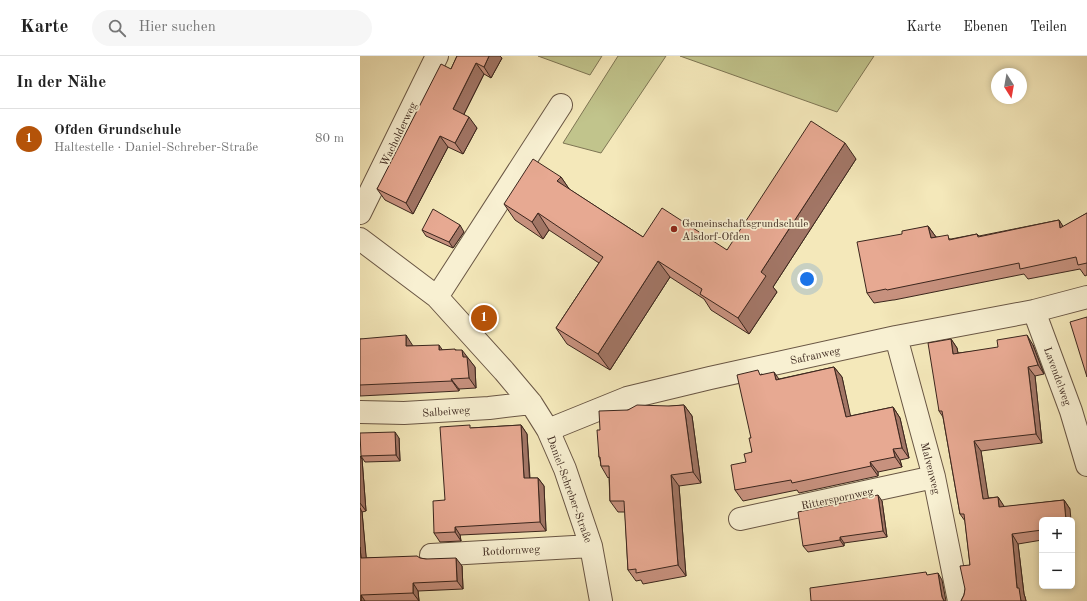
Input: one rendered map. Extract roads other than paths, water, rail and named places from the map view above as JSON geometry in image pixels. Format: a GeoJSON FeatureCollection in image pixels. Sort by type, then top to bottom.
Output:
{"type":"FeatureCollection","features":[{"type":"Feature","properties":{"kind":"street","name":"Wacholderweg"},"geometry":{"type":"LineString","coordinates":[[360,213],[437,56]]}},
{"type":"Feature","properties":{"kind":"street"},"geometry":{"type":"LineString","coordinates":[[437,297],[562,105]]}},
{"type":"Feature","properties":{"kind":"street","name":"Daniel-Schreber-Straße"},"geometry":{"type":"LineString","coordinates":[[360,239],[437,297],[531,402],[548,430],[565,470],[591,546],[601,601]]}},
{"type":"Feature","properties":{"kind":"street","name":"Safranweg"},"geometry":{"type":"LineString","coordinates":[[548,430],[627,398],[718,376],[896,338],[1034,311],[1087,297]]}},
{"type":"Feature","properties":{"kind":"street","name":"Lavendelweg"},"geometry":{"type":"LineString","coordinates":[[1034,311],[1071,411],[1087,465]]}},
{"type":"Feature","properties":{"kind":"street","name":"Malvenweg"},"geometry":{"type":"LineString","coordinates":[[896,338],[934,477],[959,601]]}},
{"type":"Feature","properties":{"kind":"street","name":"Salbeiweg"},"geometry":{"type":"LineString","coordinates":[[360,412],[404,413],[489,408],[531,402]]}},
{"type":"Feature","properties":{"kind":"street","name":"Ritterspornweg"},"geometry":{"type":"LineString","coordinates":[[740,519],[934,477]]}},
{"type":"Feature","properties":{"kind":"street","name":"Rotdornweg"},"geometry":{"type":"LineString","coordinates":[[431,555],[591,546]]}},
{"type":"Feature","properties":{"kind":"place","name":"Gemeinschaftsgrundschule Alsdorf-Ofden"},"geometry":{"type":"Point","coordinates":[674,229]}},
{"type":"Feature","properties":{"kind":"place","name":"Ofden Grundschule"},"geometry":{"type":"Point","coordinates":[484,318]}}]}
